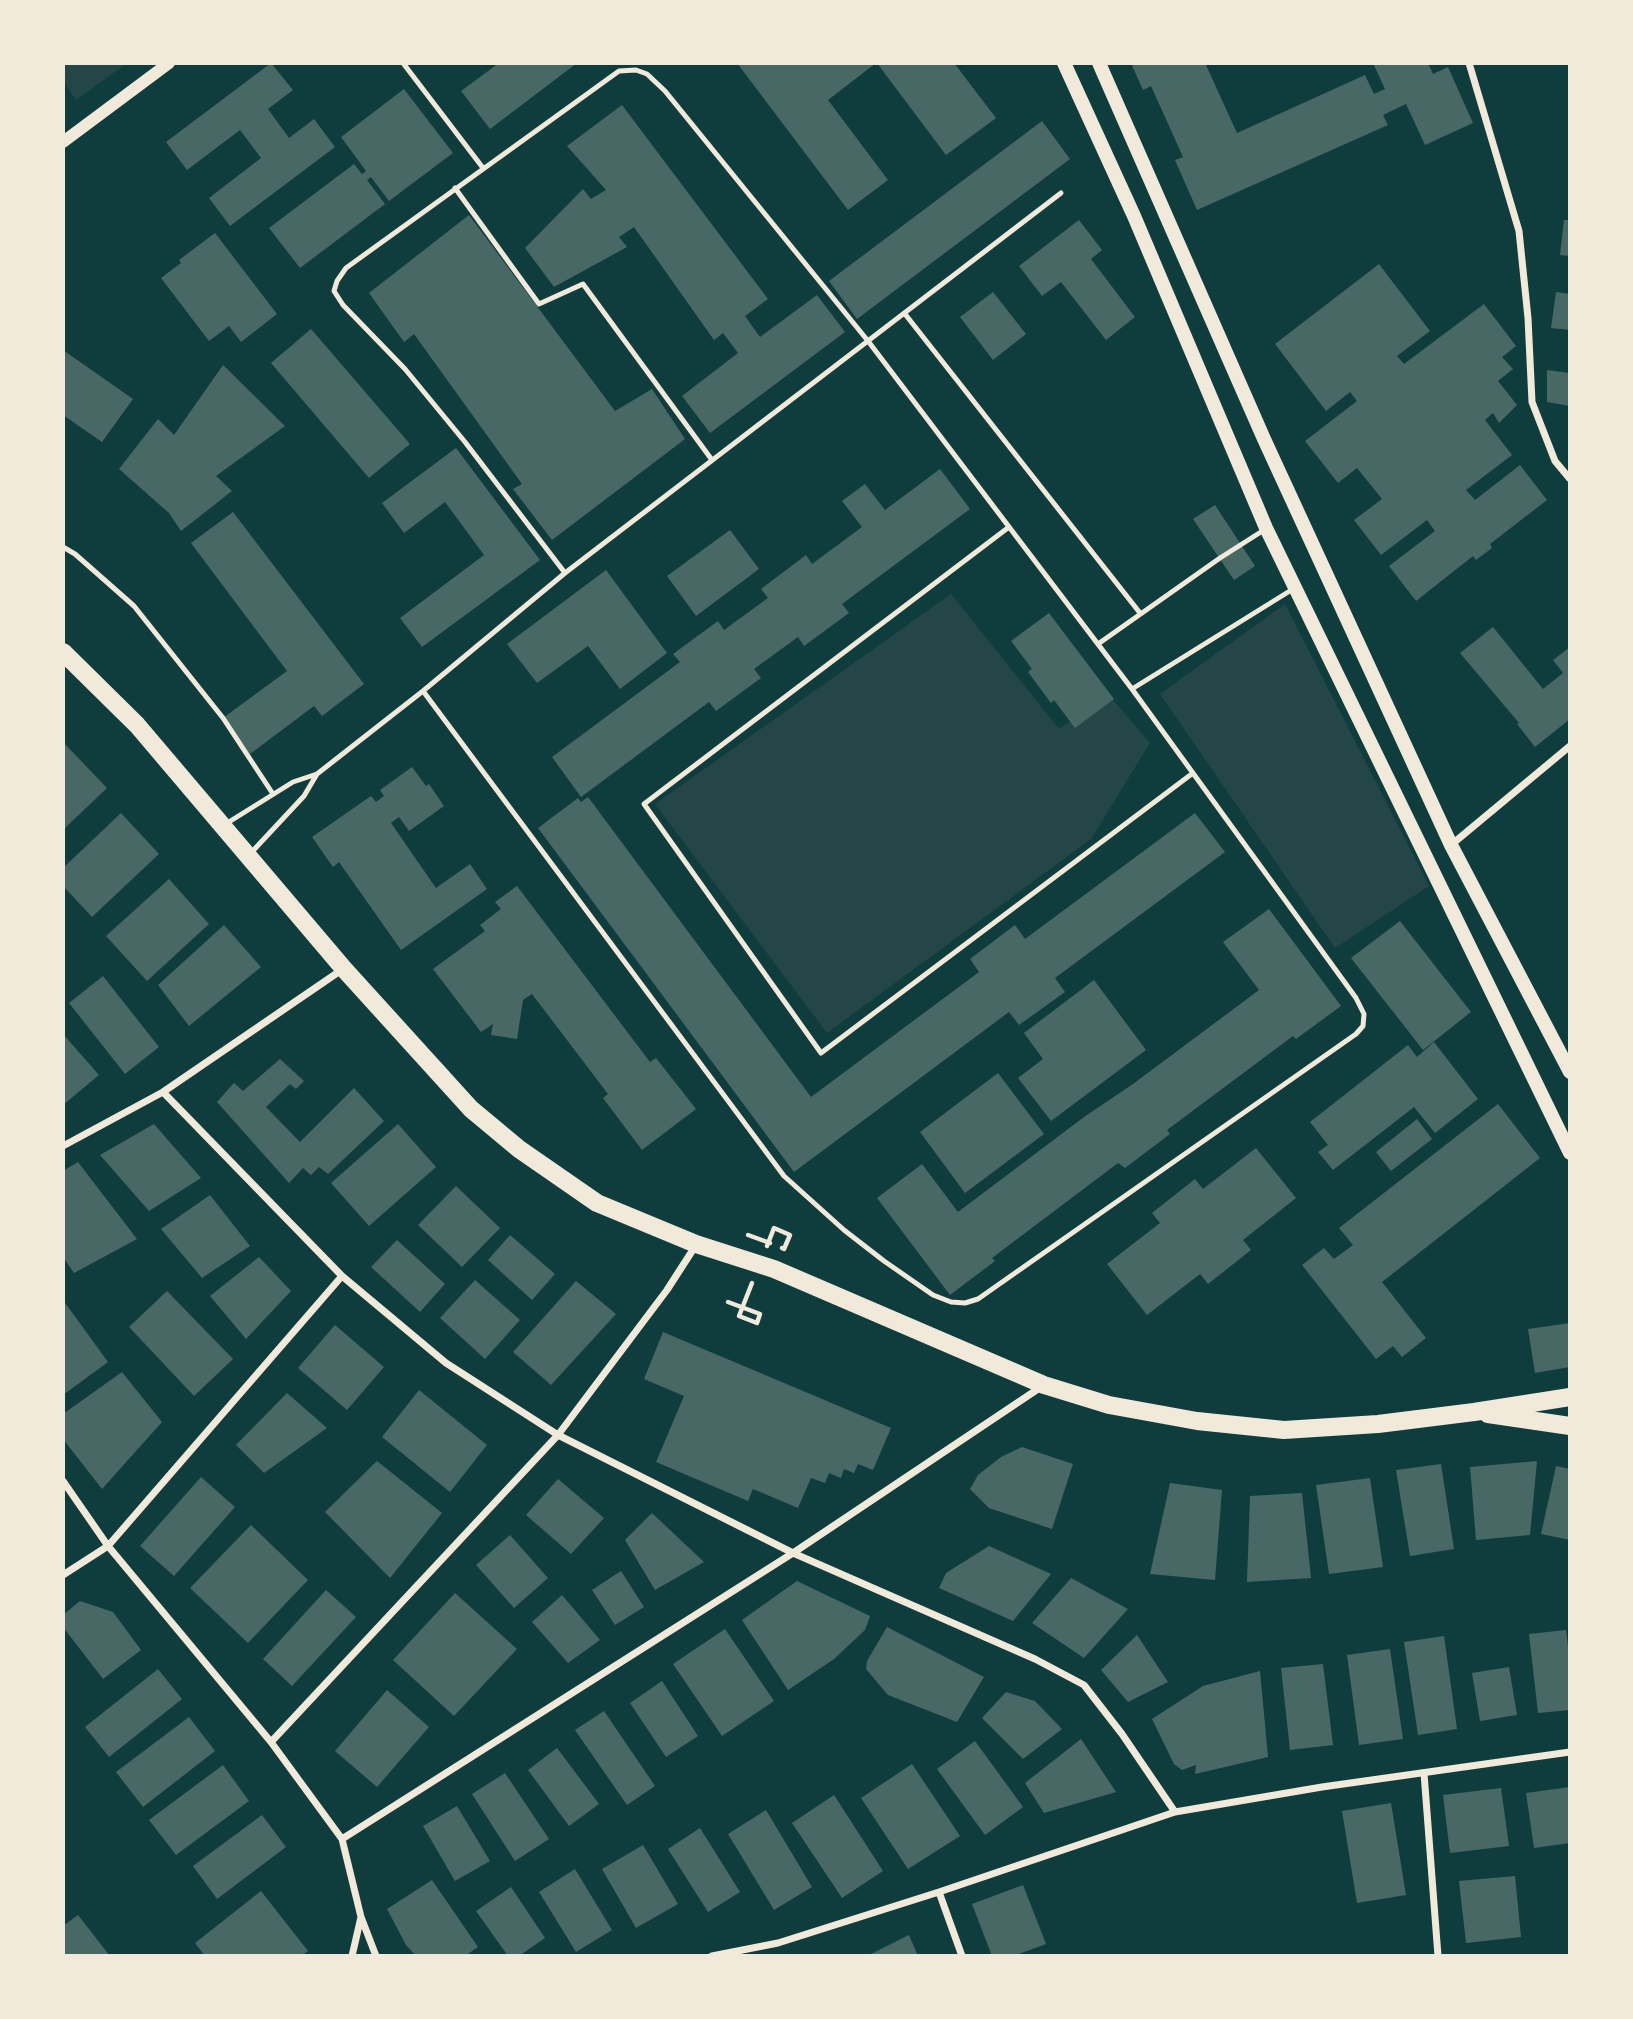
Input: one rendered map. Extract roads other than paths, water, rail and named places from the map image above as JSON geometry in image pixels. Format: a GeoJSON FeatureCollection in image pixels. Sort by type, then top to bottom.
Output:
{"type":"FeatureCollection","features":[{"type":"Feature","properties":{"kind":"main road"},"geometry":{"type":"LineString","coordinates":[[1064,63],[1134,216],[1266,528],[1570,1153]]}},
{"type":"Feature","properties":{"kind":"main road"},"geometry":{"type":"LineString","coordinates":[[1099,63],[1264,439],[1451,845],[1570,1072]]}},
{"type":"Feature","properties":{"kind":"main road"},"geometry":{"type":"LineString","coordinates":[[63,652],[137,725],[344,969],[471,1109],[519,1149],[597,1203],[696,1244],[774,1269],[1044,1385],[1109,1405],[1196,1422],[1284,1430],[1378,1424],[1570,1397]]}},
{"type":"Feature","properties":{"kind":"main road"},"geometry":{"type":"LineString","coordinates":[[1474,1412],[1570,1426]]}},
{"type":"Feature","properties":{"kind":"street"},"geometry":{"type":"LineString","coordinates":[[63,142],[169,63]]}},
{"type":"Feature","properties":{"kind":"street"},"geometry":{"type":"LineString","coordinates":[[1469,63],[1519,231],[1528,318],[1532,402],[1555,461],[1570,479]]}},
{"type":"Feature","properties":{"kind":"street"},"geometry":{"type":"LineString","coordinates":[[1451,845],[1570,746]]}},
{"type":"Feature","properties":{"kind":"street"},"geometry":{"type":"LineString","coordinates":[[63,1146],[163,1092],[344,969]]}},
{"type":"Feature","properties":{"kind":"street"},"geometry":{"type":"LineString","coordinates":[[163,1092],[342,1276],[446,1363],[558,1435],[793,1553],[1035,1660],[1084,1685],[1122,1734],[1175,1812]]}},
{"type":"Feature","properties":{"kind":"street"},"geometry":{"type":"LineString","coordinates":[[271,1742],[558,1435],[667,1290],[696,1244]]}},
{"type":"Feature","properties":{"kind":"street"},"geometry":{"type":"LineString","coordinates":[[63,1576],[108,1546],[342,1276]]}},
{"type":"Feature","properties":{"kind":"street"},"geometry":{"type":"LineString","coordinates":[[342,1839],[793,1553],[1044,1385]]}},
{"type":"Feature","properties":{"kind":"street"},"geometry":{"type":"LineString","coordinates":[[63,1481],[108,1546],[271,1742],[342,1839],[361,1917],[376,1956]]}},
{"type":"Feature","properties":{"kind":"street"},"geometry":{"type":"LineString","coordinates":[[712,1956],[778,1943],[1175,1812],[1322,1787],[1570,1752]]}},
{"type":"Feature","properties":{"kind":"street"},"geometry":{"type":"LineString","coordinates":[[1424,1773],[1438,1956]]}},
{"type":"Feature","properties":{"kind":"street"},"geometry":{"type":"LineString","coordinates":[[939,1892],[962,1956]]}},
{"type":"Feature","properties":{"kind":"street"},"geometry":{"type":"LineString","coordinates":[[352,1956],[361,1917]]}},
{"type":"Feature","properties":{"kind":"lane"},"geometry":{"type":"LineString","coordinates":[[403,63],[483,168]]}},
{"type":"Feature","properties":{"kind":"lane"},"geometry":{"type":"LineString","coordinates":[[423,691],[784,1176],[844,1230],[884,1261],[950,1303],[978,1300],[1356,1034],[1363,1026],[1364,1014],[1356,998],[1098,644],[867,341],[665,91],[648,74],[636,70],[619,71],[455,188],[346,268],[334,291],[343,305],[373,333],[414,379],[565,573]]}},
{"type":"Feature","properties":{"kind":"lane"},"geometry":{"type":"LineString","coordinates":[[455,188],[539,304],[583,284],[712,460]]}},
{"type":"Feature","properties":{"kind":"lane"},"geometry":{"type":"LineString","coordinates":[[222,826],[293,782],[317,774],[423,691],[565,573],[1061,193]]}},
{"type":"Feature","properties":{"kind":"lane"},"geometry":{"type":"LineString","coordinates":[[905,314],[1140,614]]}},
{"type":"Feature","properties":{"kind":"lane"},"geometry":{"type":"LineString","coordinates":[[1009,527],[644,804],[821,1053],[1193,773]]}},
{"type":"Feature","properties":{"kind":"lane"},"geometry":{"type":"LineString","coordinates":[[1098,644],[1227,552],[1266,528]]}},
{"type":"Feature","properties":{"kind":"lane"},"geometry":{"type":"LineString","coordinates":[[63,547],[75,554],[134,606],[223,718],[273,794]]}},
{"type":"Feature","properties":{"kind":"lane"},"geometry":{"type":"LineString","coordinates":[[1132,689],[1296,587]]}},
{"type":"Feature","properties":{"kind":"lane"},"geometry":{"type":"LineString","coordinates":[[248,856],[304,796],[317,774]]}}]}
